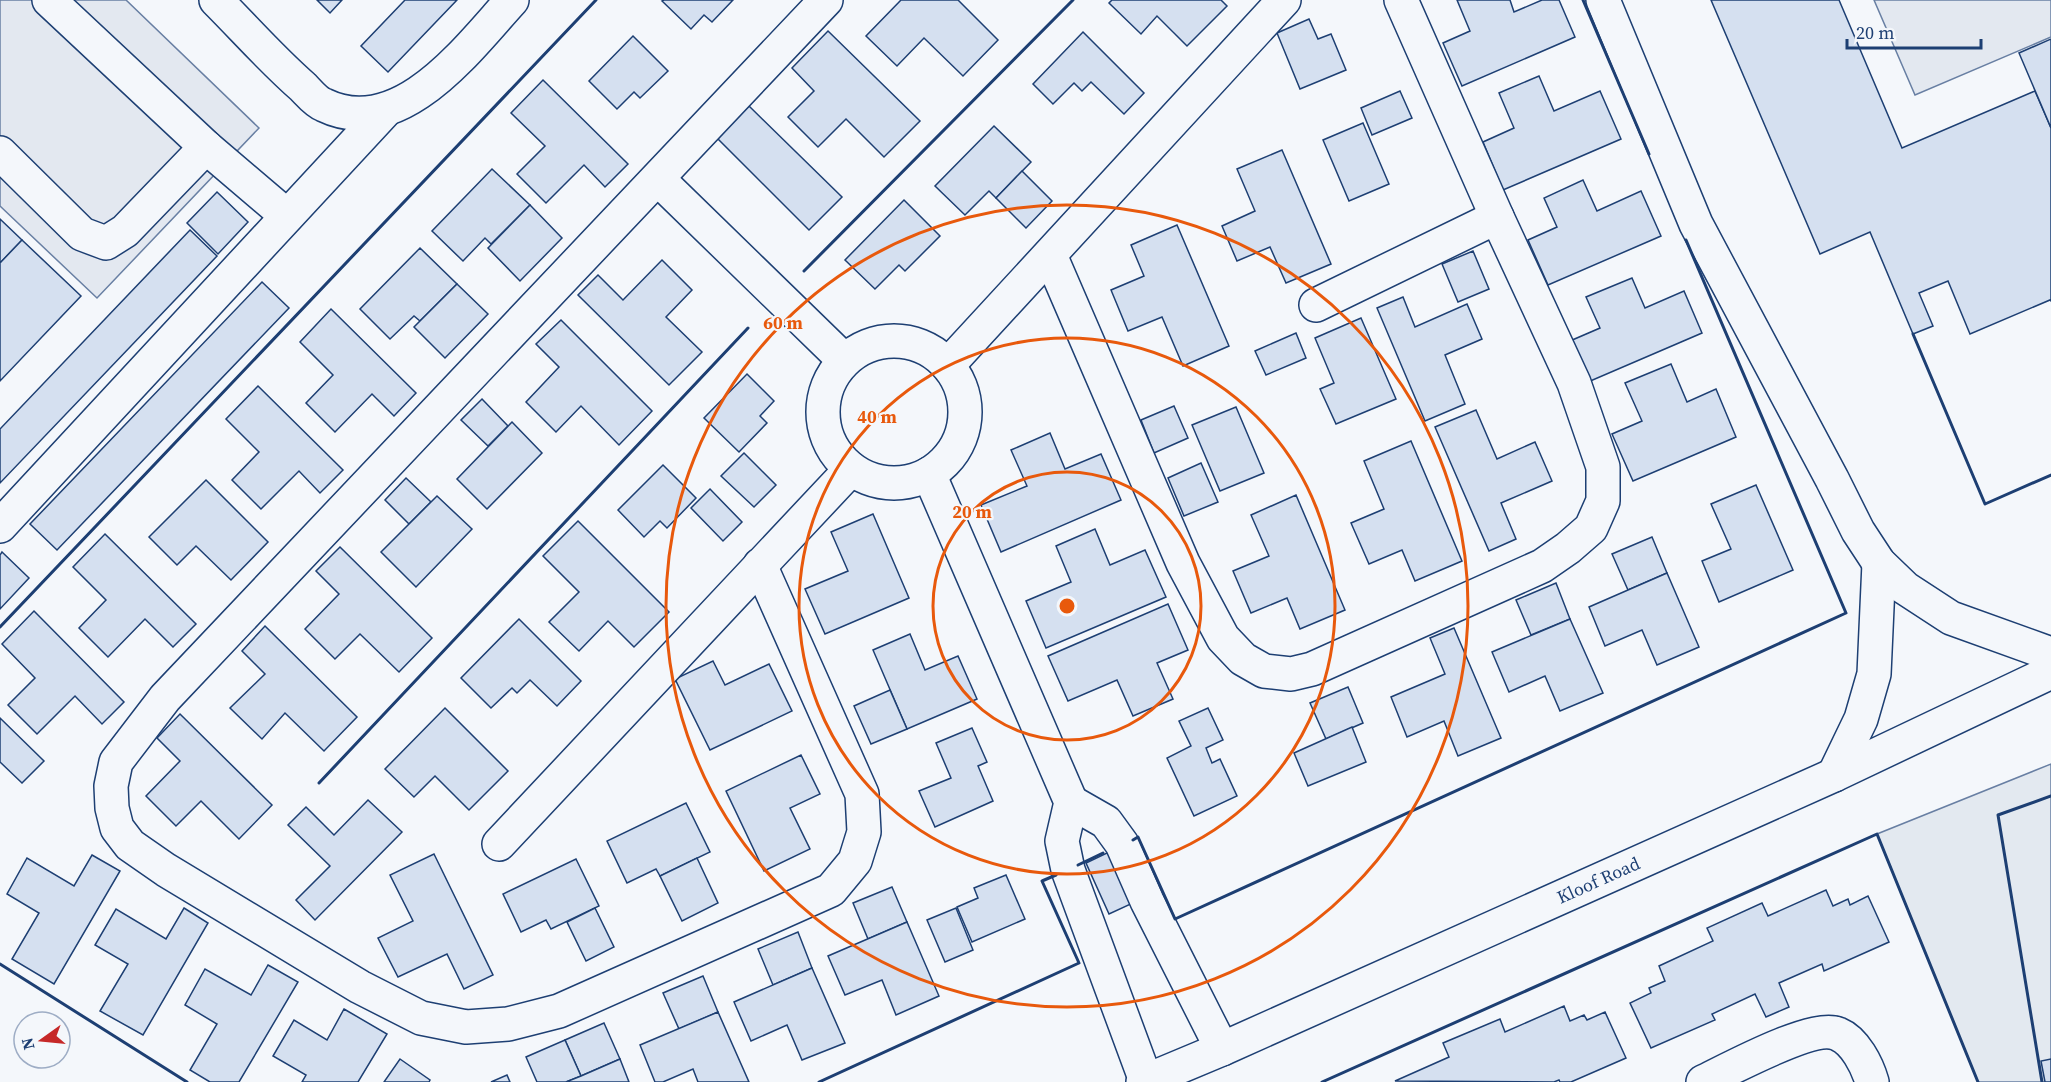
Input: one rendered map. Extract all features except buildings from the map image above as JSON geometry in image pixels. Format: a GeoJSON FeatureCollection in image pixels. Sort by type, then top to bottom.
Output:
{"type":"FeatureCollection","features":[{"type":"Feature","properties":{"kind":"street"},"geometry":{"type":"LineString","coordinates":[[49,0],[206,147],[287,216]]}},
{"type":"Feature","properties":{"kind":"street"},"geometry":{"type":"LineString","coordinates":[[216,0],[287,73],[323,105],[350,113],[384,112]]}},
{"type":"Feature","properties":{"kind":"street"},"geometry":{"type":"LineString","coordinates":[[0,526],[384,112],[422,92],[470,46],[512,0]]}},
{"type":"Feature","properties":{"kind":"street"},"geometry":{"type":"LineString","coordinates":[[760,565],[862,794],[864,832],[855,861],[831,890],[559,1011],[507,1024],[466,1027],[421,1018],[360,987],[166,870],[130,845],[117,828],[112,808],[111,786],[116,762],[165,698],[826,0]]}},
{"type":"Feature","properties":{"kind":"street"},"geometry":{"type":"LineString","coordinates":[[948,365],[1284,0]]}},
{"type":"Feature","properties":{"kind":"street"},"geometry":{"type":"LineString","coordinates":[[1050,255],[1183,563],[1223,638],[1243,658],[1264,671],[1291,674],[1312,669],[1542,566],[1568,548],[1591,528],[1603,501],[1603,467],[1574,383],[1497,217],[1401,0]]}},
{"type":"Feature","properties":{"kind":"street"},"geometry":{"type":"LineString","coordinates":[[1603,0],[1696,224],[1858,531],[1879,563],[1905,588],[1951,618],[2051,654]]}},
{"type":"Feature","properties":{"kind":"street"},"geometry":{"type":"LineString","coordinates":[[0,153],[82,234],[106,243],[126,231],[206,147]]}},
{"type":"Feature","properties":{"kind":"street"},"geometry":{"type":"LineString","coordinates":[[658,179],[844,360]]}},
{"type":"Feature","properties":{"kind":"street"},"geometry":{"type":"LineString","coordinates":[[1316,304],[1497,217]]}},
{"type":"Feature","properties":{"kind":"street"},"geometry":{"type":"LineString","coordinates":[[897,340],[925,348],[948,365],[959,383],[965,403],[964,424],[957,444],[946,461],[930,474],[910,482],[890,483],[870,479],[851,469],[838,456],[823,421],[824,402],[829,384],[844,360],[869,345],[897,340]]}},
{"type":"Feature","properties":{"kind":"street"},"geometry":{"type":"LineString","coordinates":[[499,844],[851,469]]}},
{"type":"Feature","properties":{"kind":"street"},"geometry":{"type":"LineString","coordinates":[[930,474],[1071,802],[1062,841],[1068,870],[1145,1081]]}},
{"type":"Feature","properties":{"kind":"street"},"geometry":{"type":"LineString","coordinates":[[1834,775],[1861,719],[1874,674],[1879,563]]}},
{"type":"Feature","properties":{"kind":"street","name":"Kloof Road"},"geometry":{"type":"LineString","coordinates":[[1145,1081],[1183,1075],[1222,1049],[1834,775],[2051,672]]}},
{"type":"Feature","properties":{"kind":"street"},"geometry":{"type":"LineString","coordinates":[[1071,802],[1106,822],[1122,844],[1146,901],[1222,1049]]}},
{"type":"Feature","properties":{"kind":"street"},"geometry":{"type":"LineString","coordinates":[[1703,1082],[1785,1044],[1819,1033],[1836,1033],[1850,1042],[1868,1067],[1872,1082]]}},
{"type":"Feature","properties":{"kind":"shaded area"},"geometry":{"type":"Polygon","coordinates":[[[0,0],[126,0],[259,128],[97,298],[0,206],[0,0]]]}},
{"type":"Feature","properties":{"kind":"shaded area"},"geometry":{"type":"Polygon","coordinates":[[[1874,0],[2051,0],[2051,37],[1915,95],[1874,0]]]}},
{"type":"Feature","properties":{"kind":"shaded area"},"geometry":{"type":"Polygon","coordinates":[[[2051,764],[2051,1082],[1978,1082],[1877,834],[2051,764]]]}},
{"type":"Feature","properties":{"kind":"wall"},"geometry":{"type":"LineString","coordinates":[[0,627],[596,0]]}},
{"type":"Feature","properties":{"kind":"wall"},"geometry":{"type":"LineString","coordinates":[[804,271],[1073,0]]}},
{"type":"Feature","properties":{"kind":"wall"},"geometry":{"type":"LineString","coordinates":[[1583,0],[1649,154]]}},
{"type":"Feature","properties":{"kind":"wall"},"geometry":{"type":"LineString","coordinates":[[1133,840],[1138,837],[1175,919],[1846,613],[1686,240]]}},
{"type":"Feature","properties":{"kind":"wall"},"geometry":{"type":"LineString","coordinates":[[319,783],[748,328]]}},
{"type":"Feature","properties":{"kind":"wall"},"geometry":{"type":"LineString","coordinates":[[1913,334],[1985,504],[2051,475]]}},
{"type":"Feature","properties":{"kind":"wall"},"geometry":{"type":"LineString","coordinates":[[2042,1082],[1998,815],[2051,796]]}},
{"type":"Feature","properties":{"kind":"wall"},"geometry":{"type":"LineString","coordinates":[[1322,1082],[1877,834],[1978,1082]]}},
{"type":"Feature","properties":{"kind":"wall"},"geometry":{"type":"LineString","coordinates":[[1078,865],[1103,853]]}},
{"type":"Feature","properties":{"kind":"wall"},"geometry":{"type":"LineString","coordinates":[[819,1082],[1079,963],[1042,881],[1056,875]]}},
{"type":"Feature","properties":{"kind":"wall"},"geometry":{"type":"LineString","coordinates":[[0,964],[187,1082]]}}]}
